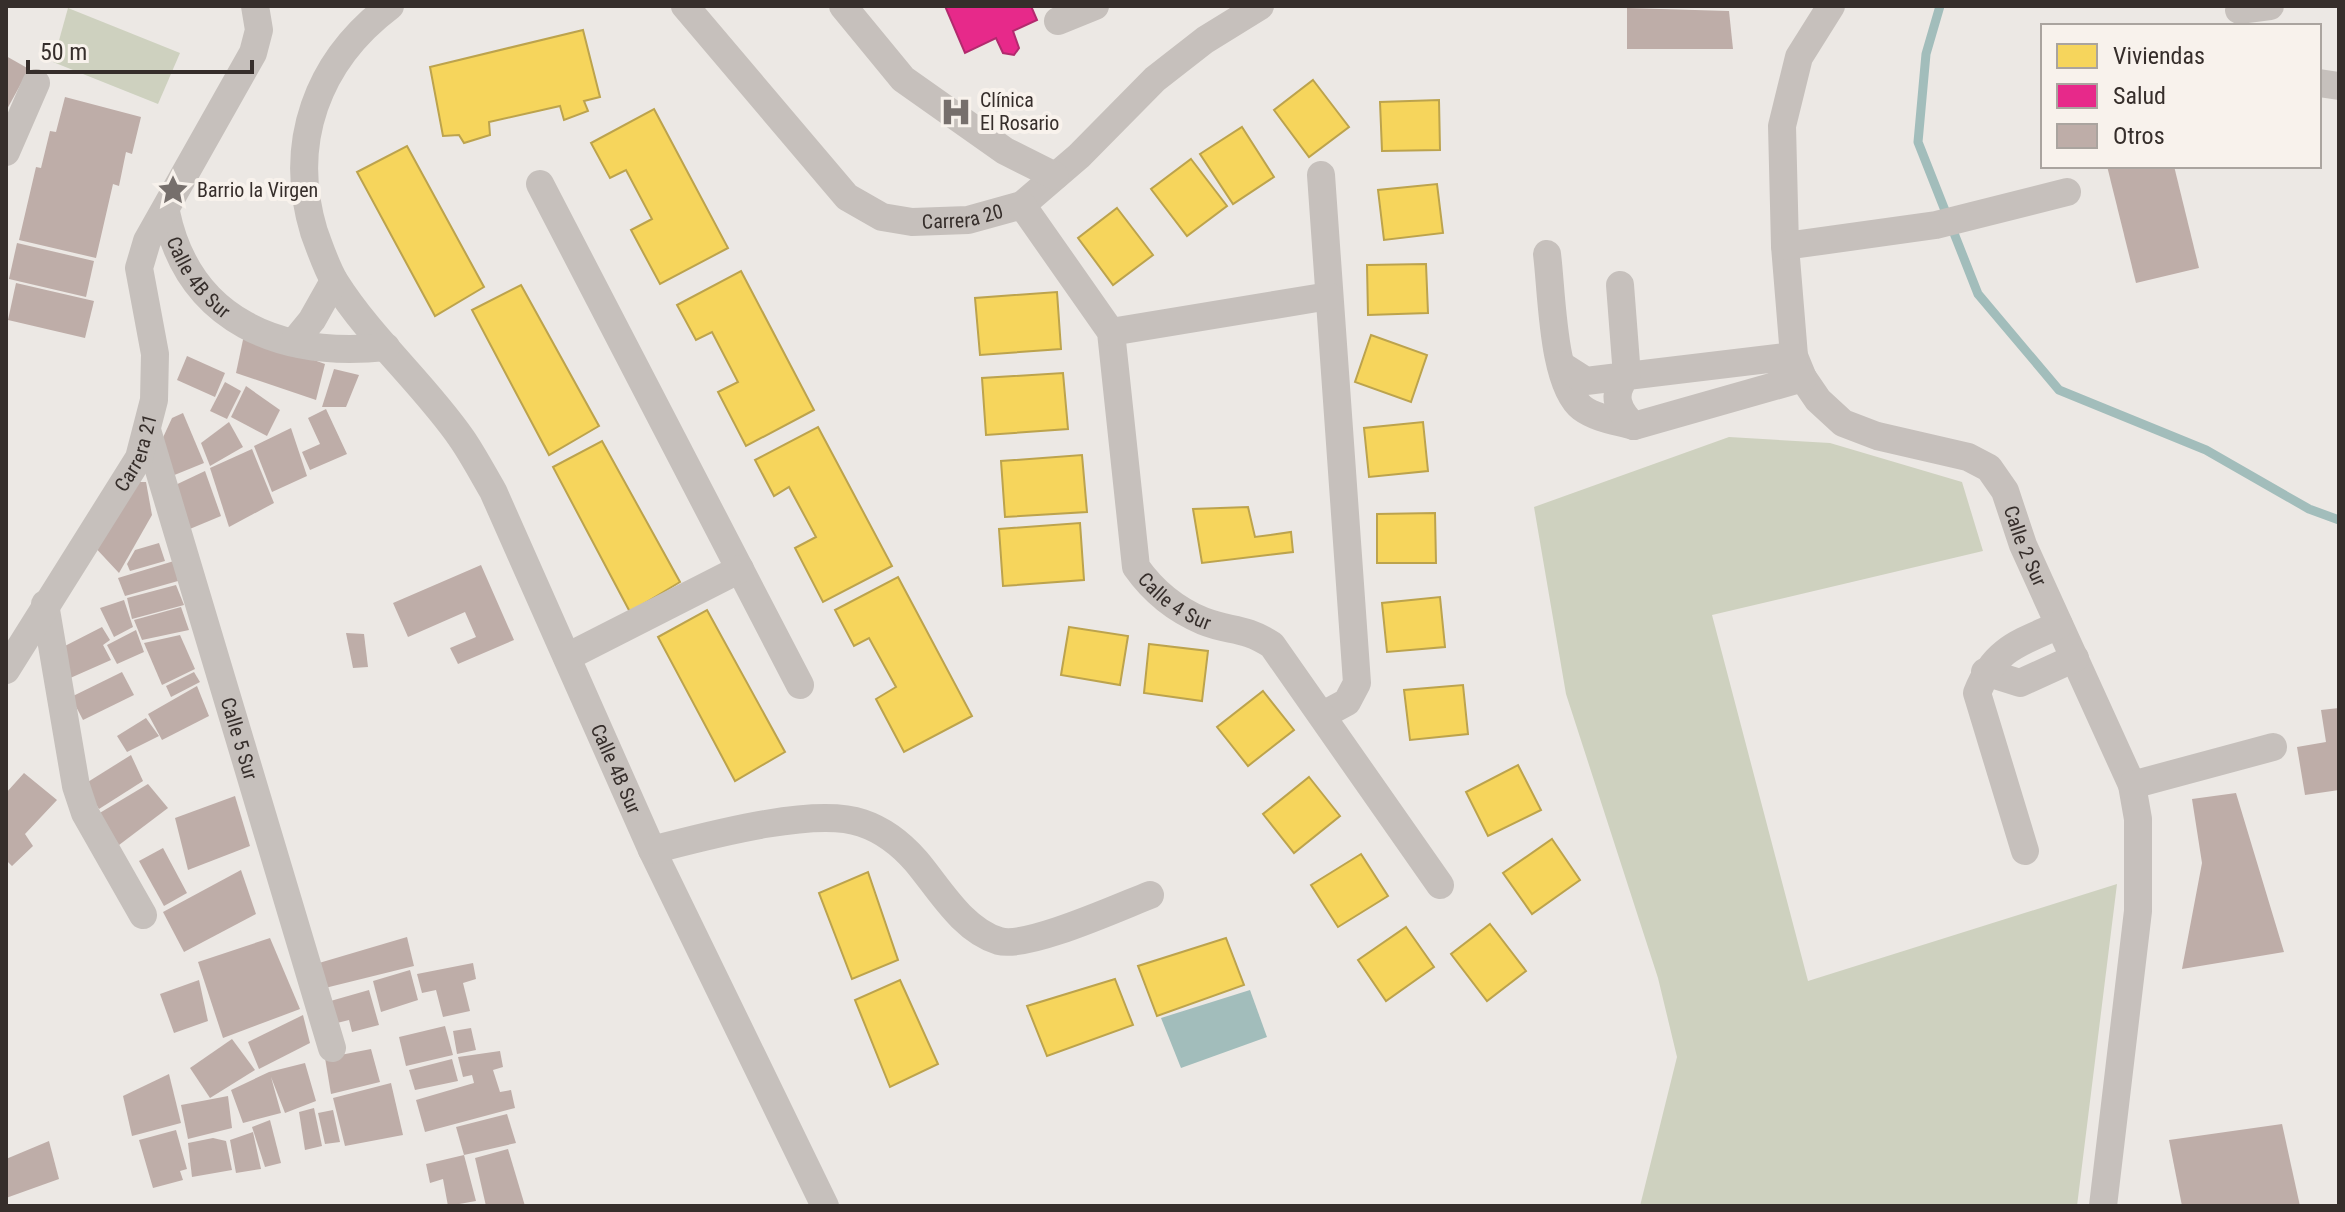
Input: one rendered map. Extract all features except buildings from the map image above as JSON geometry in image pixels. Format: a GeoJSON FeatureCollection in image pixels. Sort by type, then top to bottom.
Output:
{"type":"FeatureCollection","features":[{"type":"Feature","properties":{"kind":"street"},"geometry":{"type":"LineString","coordinates":[[166,212],[253,53],[259,30],[255,6]]}},
{"type":"Feature","properties":{"kind":"street"},"geometry":{"type":"LineString","coordinates":[[294,342],[312,320],[334,281],[309,215],[303,178],[310,114],[325,76],[346,45],[390,6]]}},
{"type":"Feature","properties":{"kind":"street","name":"Carrera 20"},"geometry":{"type":"LineString","coordinates":[[685,6],[847,197],[882,217],[912,222],[968,220],[1022,205],[1155,79],[1205,40],[1260,6]]}},
{"type":"Feature","properties":{"kind":"street"},"geometry":{"type":"LineString","coordinates":[[843,6],[903,79],[1005,151],[1055,176]]}},
{"type":"Feature","properties":{"kind":"street"},"geometry":{"type":"LineString","coordinates":[[1058,21],[1095,6]]}},
{"type":"Feature","properties":{"kind":"street"},"geometry":{"type":"LineString","coordinates":[[1798,367],[1785,246],[1782,126],[1799,57],[1831,6]]}},
{"type":"Feature","properties":{"kind":"street"},"geometry":{"type":"LineString","coordinates":[[2241,14],[2270,6]]}},
{"type":"Feature","properties":{"kind":"street"},"geometry":{"type":"LineString","coordinates":[[6,152],[36,83]]}},
{"type":"Feature","properties":{"kind":"street"},"geometry":{"type":"LineString","coordinates":[[1321,175],[1357,683],[1347,702],[1323,715]]}},
{"type":"Feature","properties":{"kind":"street"},"geometry":{"type":"LineString","coordinates":[[540,184],[800,685]]}},
{"type":"Feature","properties":{"kind":"street"},"geometry":{"type":"LineString","coordinates":[[1785,246],[1936,225],[2067,192]]}},
{"type":"Feature","properties":{"kind":"street","name":"Calle 4 Sur"},"geometry":{"type":"LineString","coordinates":[[1022,205],[1111,332],[1136,567],[1154,593],[1203,621],[1251,632],[1272,645],[1440,885]]}},
{"type":"Feature","properties":{"kind":"street","name":"Calle 4B Sur"},"geometry":{"type":"LineString","coordinates":[[166,212],[173,246],[194,282],[218,309],[249,327],[294,342],[329,349],[386,347]]}},
{"type":"Feature","properties":{"kind":"street","name":"Carrera 21"},"geometry":{"type":"LineString","coordinates":[[6,670],[139,458],[154,400],[155,354],[139,268],[147,241],[166,212]]}},
{"type":"Feature","properties":{"kind":"street"},"geometry":{"type":"LineString","coordinates":[[1547,254],[1561,365],[1570,396],[1596,416],[1634,426],[1798,367]]}},
{"type":"Feature","properties":{"kind":"street","name":"Calle 4B Sur"},"geometry":{"type":"LineString","coordinates":[[334,281],[462,438],[493,491],[652,850],[825,1206]]}},
{"type":"Feature","properties":{"kind":"street"},"geometry":{"type":"LineString","coordinates":[[1620,285],[1627,376],[1617,392],[1617,404],[1634,426]]}},
{"type":"Feature","properties":{"kind":"street"},"geometry":{"type":"LineString","coordinates":[[1111,332],[1329,296]]}},
{"type":"Feature","properties":{"kind":"street"},"geometry":{"type":"LineString","coordinates":[[1561,365],[1586,381],[1798,367]]}},
{"type":"Feature","properties":{"kind":"street","name":"Calle 2 Sur"},"geometry":{"type":"LineString","coordinates":[[1798,367],[1818,400],[1843,423],[1877,436],[1968,457],[1989,468],[2005,491],[2023,545],[2132,785],[2138,819],[2138,911],[2103,1206]]}},
{"type":"Feature","properties":{"kind":"street","name":"Calle 5 Sur"},"geometry":{"type":"LineString","coordinates":[[147,430],[332,1048]]}},
{"type":"Feature","properties":{"kind":"street"},"geometry":{"type":"LineString","coordinates":[[567,657],[740,569]]}},
{"type":"Feature","properties":{"kind":"street"},"geometry":{"type":"LineString","coordinates":[[45,604],[76,786],[85,813],[143,915]]}},
{"type":"Feature","properties":{"kind":"street"},"geometry":{"type":"LineString","coordinates":[[2025,851],[1977,693],[1985,672],[2007,648],[2059,625]]}},
{"type":"Feature","properties":{"kind":"street"},"geometry":{"type":"LineString","coordinates":[[1985,672],[2020,683],[2075,658]]}},
{"type":"Feature","properties":{"kind":"street"},"geometry":{"type":"LineString","coordinates":[[2132,785],[2273,747]]}},
{"type":"Feature","properties":{"kind":"street"},"geometry":{"type":"LineString","coordinates":[[652,850],[712,834],[828,817],[862,822],[889,836],[915,860],[962,916],[1001,941],[1030,939],[1150,895]]}},
{"type":"Feature","properties":{"kind":"green space"},"geometry":{"type":"Polygon","coordinates":[[[68,8],[180,53],[158,104],[53,62],[68,8]]]}},
{"type":"Feature","properties":{"kind":"green space"},"geometry":{"type":"Polygon","coordinates":[[[1729,437],[1830,443],[1962,482],[1983,551],[1712,615],[1808,981],[2117,884],[2077,1206],[1640,1206],[1677,1057],[1658,978],[1566,694],[1534,507],[1729,437]]]}},
{"type":"Feature","properties":{"kind":"water"},"geometry":{"type":"Polygon","coordinates":[[[1250,990],[1267,1037],[1181,1068],[1161,1018],[1250,990]]]}},
{"type":"Feature","properties":{"kind":"waterway"},"geometry":{"type":"LineString","coordinates":[[1940,6],[1926,54],[1918,142],[1978,294],[2059,390],[2206,450],[2309,509],[2339,520]]}},
{"type":"Feature","properties":{"kind":"place","name":"Clínica El Rosario"},"geometry":{"type":"Point","coordinates":[956,112]}},
{"type":"Feature","properties":{"kind":"place","name":"Barrio la Virgen"},"geometry":{"type":"Point","coordinates":[173,190]}}]}
